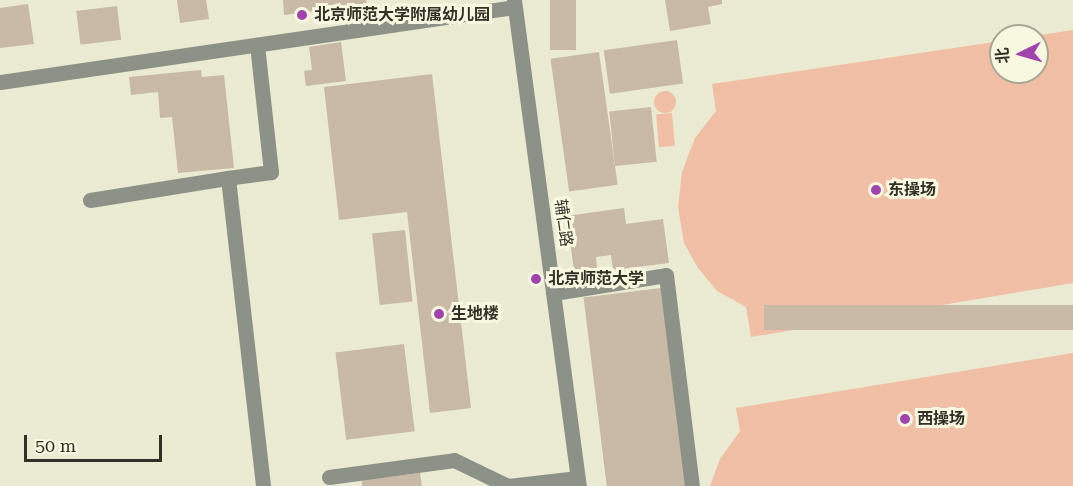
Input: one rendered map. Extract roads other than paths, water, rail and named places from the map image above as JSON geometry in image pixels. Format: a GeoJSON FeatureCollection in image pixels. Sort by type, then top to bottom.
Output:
{"type":"FeatureCollection","features":[{"type":"Feature","properties":{"kind":"street"},"geometry":{"type":"LineString","coordinates":[[0,81],[257,45],[515,4]]}},
{"type":"Feature","properties":{"kind":"street","name":"辅仁路"},"geometry":{"type":"LineString","coordinates":[[515,4],[579,482]]}},
{"type":"Feature","properties":{"kind":"street"},"geometry":{"type":"LineString","coordinates":[[90,200],[272,172],[257,45]]}},
{"type":"Feature","properties":{"kind":"street"},"geometry":{"type":"LineString","coordinates":[[228,178],[263,486]]}},
{"type":"Feature","properties":{"kind":"street"},"geometry":{"type":"LineString","coordinates":[[554,293],[666,275],[692,486]]}},
{"type":"Feature","properties":{"kind":"street"},"geometry":{"type":"LineString","coordinates":[[329,477],[454,460],[508,486],[579,482]]}},
{"type":"Feature","properties":{"kind":"place","name":"北京师范大学附属幼儿园"},"geometry":{"type":"Point","coordinates":[302,15]}},
{"type":"Feature","properties":{"kind":"place","name":"东操场"},"geometry":{"type":"Point","coordinates":[876,190]}},
{"type":"Feature","properties":{"kind":"place","name":"北京师范大学"},"geometry":{"type":"Point","coordinates":[536,279]}},
{"type":"Feature","properties":{"kind":"place","name":"生地楼"},"geometry":{"type":"Point","coordinates":[439,314]}},
{"type":"Feature","properties":{"kind":"place","name":"西操场"},"geometry":{"type":"Point","coordinates":[905,419]}}]}
